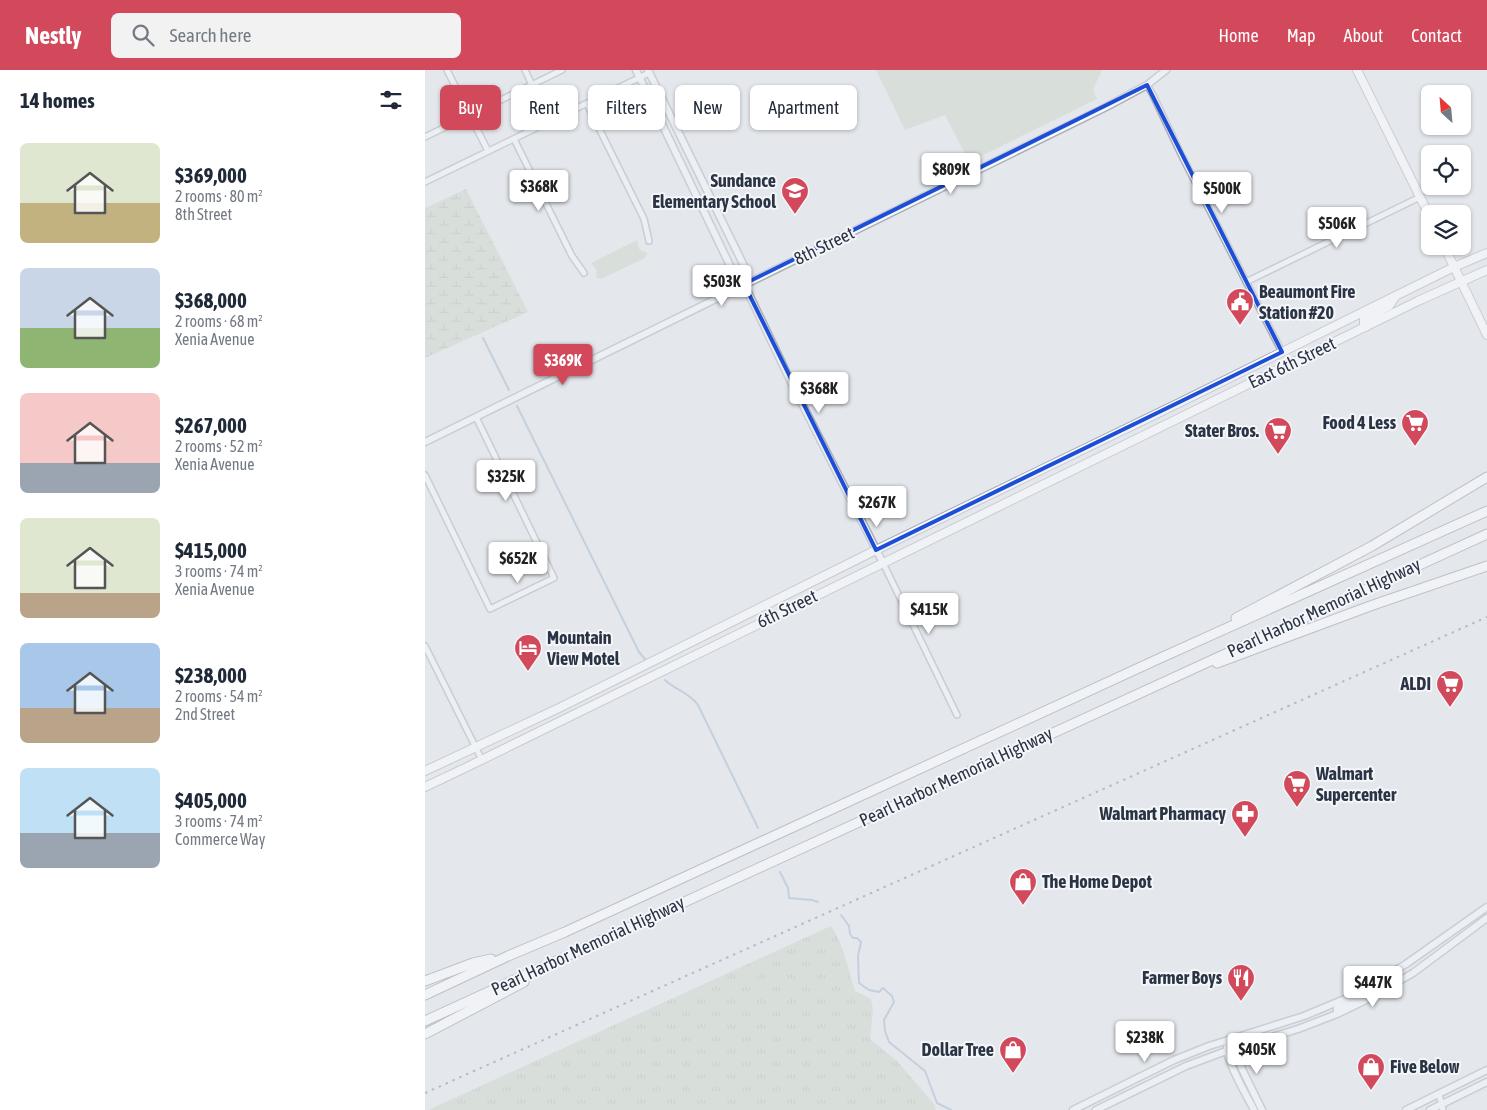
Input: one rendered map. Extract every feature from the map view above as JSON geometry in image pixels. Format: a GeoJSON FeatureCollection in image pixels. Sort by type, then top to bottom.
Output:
{"type":"FeatureCollection","features":[{"type":"Feature","properties":{"kind":"highway"},"geometry":{"type":"LineString","coordinates":[[1156,660],[1372,546],[1487,477]]}},
{"type":"Feature","properties":{"kind":"highway","name":"Pearl Harbor Memorial Highway"},"geometry":{"type":"LineString","coordinates":[[425,994],[565,932],[1156,660],[1487,511]]}},
{"type":"Feature","properties":{"kind":"highway","name":"Pearl Harbor Memorial Highway"},"geometry":{"type":"LineString","coordinates":[[425,1021],[1487,534]]}},
{"type":"Feature","properties":{"kind":"highway"},"geometry":{"type":"LineString","coordinates":[[1169,679],[1487,566]]}},
{"type":"Feature","properties":{"kind":"highway"},"geometry":{"type":"LineString","coordinates":[[425,1034],[590,946]]}},
{"type":"Feature","properties":{"kind":"highway"},"geometry":{"type":"LineString","coordinates":[[425,981],[473,963],[508,956]]}},
{"type":"Feature","properties":{"kind":"main road"},"geometry":{"type":"LineString","coordinates":[[1357,70],[1424,205]]}},
{"type":"Feature","properties":{"kind":"main road","name":"East 6th Street"},"geometry":{"type":"LineString","coordinates":[[1145,419],[1454,267],[1487,253]]}},
{"type":"Feature","properties":{"kind":"main road"},"geometry":{"type":"LineString","coordinates":[[1448,255],[1487,335]]}},
{"type":"Feature","properties":{"kind":"main road","name":"East 6th Street"},"geometry":{"type":"LineString","coordinates":[[1150,433],[1487,270]]}},
{"type":"Feature","properties":{"kind":"main road"},"geometry":{"type":"LineString","coordinates":[[1366,327],[1364,319],[1389,306],[1395,297]]}},
{"type":"Feature","properties":{"kind":"main road","name":"6th Street"},"geometry":{"type":"LineString","coordinates":[[425,771],[605,685],[1145,419]]}},
{"type":"Feature","properties":{"kind":"main road","name":"6th Street"},"geometry":{"type":"LineString","coordinates":[[425,787],[1150,433]]}},
{"type":"Feature","properties":{"kind":"main road"},"geometry":{"type":"LineString","coordinates":[[605,685],[611,696]]}},
{"type":"Feature","properties":{"kind":"street"},"geometry":{"type":"LineString","coordinates":[[447,70],[454,85]]}},
{"type":"Feature","properties":{"kind":"street"},"geometry":{"type":"LineString","coordinates":[[525,70],[532,85],[562,70]]}},
{"type":"Feature","properties":{"kind":"street"},"geometry":{"type":"LineString","coordinates":[[636,70],[735,276],[744,284],[957,715]]}},
{"type":"Feature","properties":{"kind":"street","name":"8th Street"},"geometry":{"type":"LineString","coordinates":[[425,442],[1107,107],[1147,85],[1166,70]]}},
{"type":"Feature","properties":{"kind":"street"},"geometry":{"type":"LineString","coordinates":[[425,182],[649,72],[746,270],[744,284]]}},
{"type":"Feature","properties":{"kind":"street"},"geometry":{"type":"LineString","coordinates":[[1147,85],[1282,352]]}},
{"type":"Feature","properties":{"kind":"street"},"geometry":{"type":"LineString","coordinates":[[587,104],[644,220],[649,241]]}},
{"type":"Feature","properties":{"kind":"street"},"geometry":{"type":"LineString","coordinates":[[425,137],[440,130]]}},
{"type":"Feature","properties":{"kind":"street"},"geometry":{"type":"LineString","coordinates":[[477,130],[488,151]]}},
{"type":"Feature","properties":{"kind":"street"},"geometry":{"type":"LineString","coordinates":[[514,138],[572,256],[584,272]]}},
{"type":"Feature","properties":{"kind":"street"},"geometry":{"type":"LineString","coordinates":[[1245,282],[1420,197]]}},
{"type":"Feature","properties":{"kind":"street"},"geometry":{"type":"LineString","coordinates":[[425,475],[490,609],[555,578],[476,417]]}},
{"type":"Feature","properties":{"kind":"street"},"geometry":{"type":"LineString","coordinates":[[425,646],[481,760]]}},
{"type":"Feature","properties":{"kind":"street"},"geometry":{"type":"LineString","coordinates":[[1337,1014],[1337,1008],[1364,994],[1384,978],[1487,907]]}},
{"type":"Feature","properties":{"kind":"street"},"geometry":{"type":"LineString","coordinates":[[1096,1110],[1186,1066],[1337,1014],[1380,992],[1428,962],[1487,918]]}},
{"type":"Feature","properties":{"kind":"street"},"geometry":{"type":"LineString","coordinates":[[1428,962],[1431,955],[1465,929],[1467,920]]}},
{"type":"Feature","properties":{"kind":"street"},"geometry":{"type":"LineString","coordinates":[[1073,1110],[1174,1060],[1227,1040],[1305,1016],[1351,996],[1384,978]]}},
{"type":"Feature","properties":{"kind":"street"},"geometry":{"type":"LineString","coordinates":[[1227,1040],[1234,1048],[1262,1110]]}},
{"type":"Feature","properties":{"kind":"street"},"geometry":{"type":"LineString","coordinates":[[1227,1040],[1226,1051],[1254,1110]]}},
{"type":"Feature","properties":{"kind":"street"},"geometry":{"type":"LineString","coordinates":[[1406,1110],[1487,1070]]}},
{"type":"Feature","properties":{"kind":"street"},"geometry":{"type":"LineString","coordinates":[[1430,1110],[1443,1107],[1487,1082]]}},
{"type":"Feature","properties":{"kind":"street"},"geometry":{"type":"LineString","coordinates":[[1439,1094],[1443,1107],[1449,1110]]}},
{"type":"Feature","properties":{"kind":"highlighted area"},"geometry":{"type":"Polygon","coordinates":[[[1147,85],[1282,352],[876,550],[744,284],[1147,85]]]}},
{"type":"Feature","properties":{"kind":"green space"},"geometry":{"type":"Polygon","coordinates":[[[876,70],[1102,70],[1093,90],[1097,99],[969,162],[945,115],[905,130],[876,70]]]}},
{"type":"Feature","properties":{"kind":"green space"},"geometry":{"type":"Polygon","coordinates":[[[466,189],[528,312],[425,358],[425,208],[466,189]]]}},
{"type":"Feature","properties":{"kind":"green space"},"geometry":{"type":"Polygon","coordinates":[[[637,240],[639,249],[647,253],[645,258],[601,279],[596,278],[597,270],[591,263],[637,240]]]}},
{"type":"Feature","properties":{"kind":"green space"},"geometry":{"type":"Polygon","coordinates":[[[831,926],[842,949],[855,991],[871,999],[873,1009],[870,1039],[898,1062],[934,1104],[936,1110],[428,1110],[831,926]]]}},
{"type":"Feature","properties":{"kind":"waterway"},"geometry":{"type":"LineString","coordinates":[[483,338],[509,390]]}},
{"type":"Feature","properties":{"kind":"waterway"},"geometry":{"type":"LineString","coordinates":[[517,406],[639,652],[645,659]]}},
{"type":"Feature","properties":{"kind":"waterway"},"geometry":{"type":"LineString","coordinates":[[665,680],[690,697],[698,705],[758,828]]}},
{"type":"Feature","properties":{"kind":"waterway"},"geometry":{"type":"LineString","coordinates":[[780,872],[788,888],[789,898],[818,902]]}},
{"type":"Feature","properties":{"kind":"waterway"},"geometry":{"type":"LineString","coordinates":[[841,915],[849,926],[850,934],[861,942],[858,956],[859,983],[869,990],[879,992],[883,988],[892,996],[894,1002],[884,1020],[889,1042],[925,1071],[937,1103],[951,1110]]}},
{"type":"Feature","properties":{"kind":"railway"},"geometry":{"type":"LineString","coordinates":[[425,1093],[1487,617]]}},
{"type":"Feature","properties":{"kind":"place","name":"Sundance Elementary School"},"geometry":{"type":"Point","coordinates":[795,215]}},
{"type":"Feature","properties":{"kind":"place","name":"Beaumont Fire Station #20"},"geometry":{"type":"Point","coordinates":[1240,326]}},
{"type":"Feature","properties":{"kind":"place","name":"Food 4 Less"},"geometry":{"type":"Point","coordinates":[1415,447]}},
{"type":"Feature","properties":{"kind":"place","name":"Stater Bros."},"geometry":{"type":"Point","coordinates":[1278,455]}},
{"type":"Feature","properties":{"kind":"place","name":"Mountain View Motel"},"geometry":{"type":"Point","coordinates":[528,672]}},
{"type":"Feature","properties":{"kind":"place","name":"ALDI"},"geometry":{"type":"Point","coordinates":[1450,708]}},
{"type":"Feature","properties":{"kind":"place","name":"Walmart Supercenter"},"geometry":{"type":"Point","coordinates":[1297,808]}},
{"type":"Feature","properties":{"kind":"place","name":"Walmart Pharmacy"},"geometry":{"type":"Point","coordinates":[1245,838]}},
{"type":"Feature","properties":{"kind":"place","name":"The Home Depot"},"geometry":{"type":"Point","coordinates":[1023,906]}},
{"type":"Feature","properties":{"kind":"place","name":"Farmer Boys"},"geometry":{"type":"Point","coordinates":[1241,1002]}},
{"type":"Feature","properties":{"kind":"place","name":"Dollar Tree"},"geometry":{"type":"Point","coordinates":[1013,1074]}},
{"type":"Feature","properties":{"kind":"place","name":"Five Below"},"geometry":{"type":"Point","coordinates":[1371,1091]}}]}
